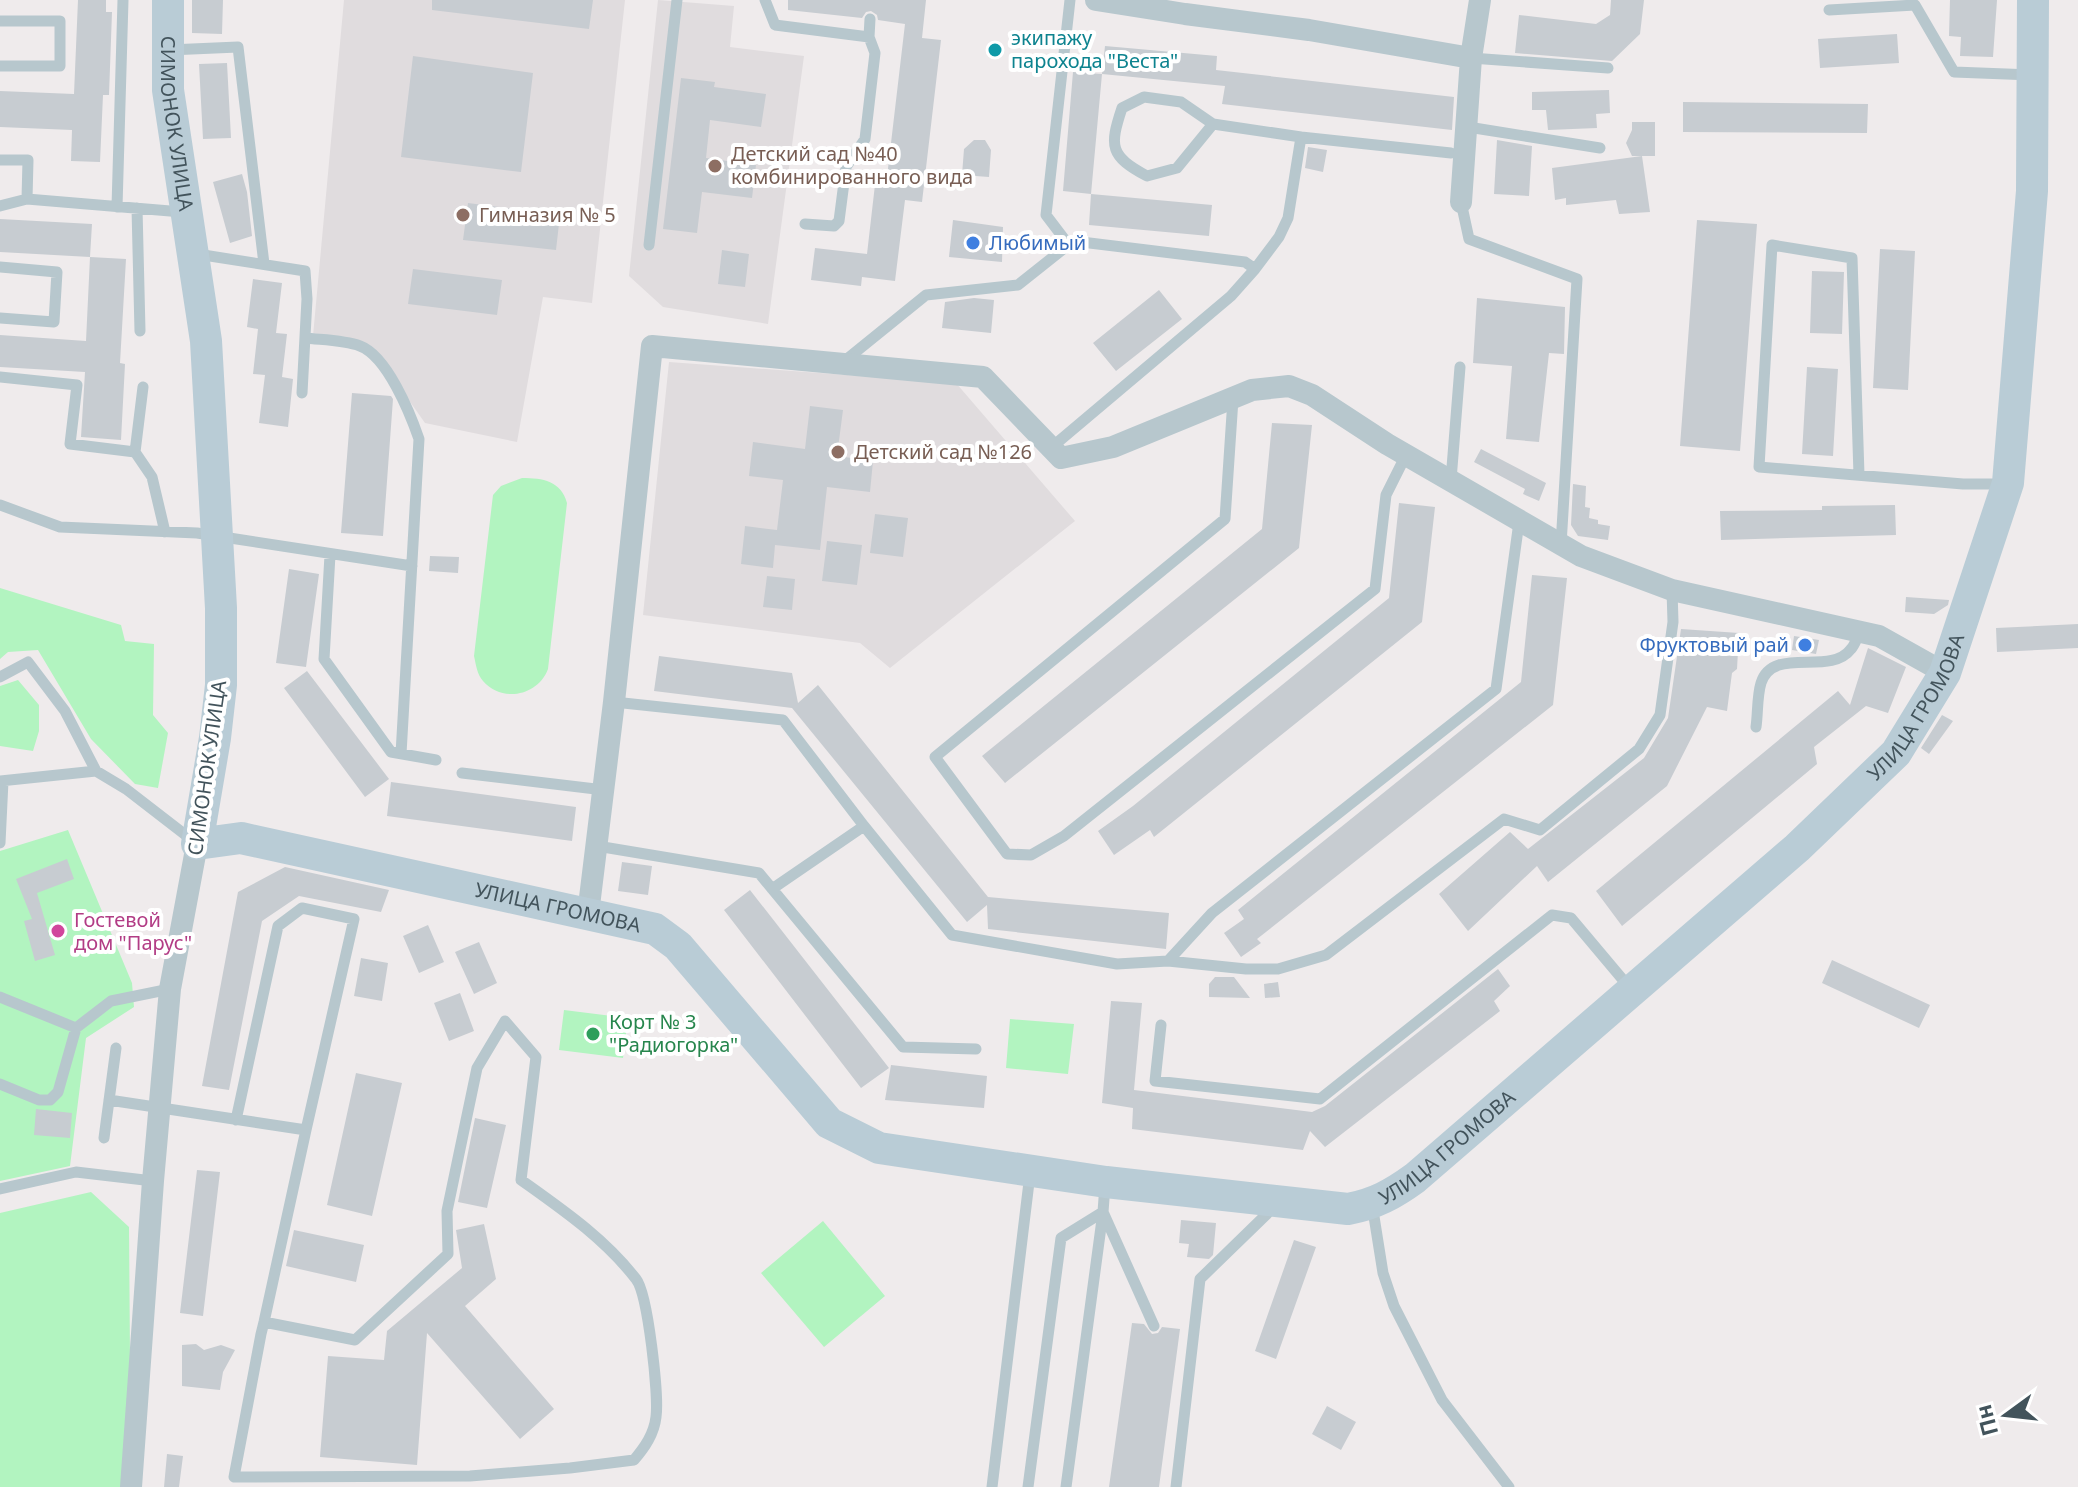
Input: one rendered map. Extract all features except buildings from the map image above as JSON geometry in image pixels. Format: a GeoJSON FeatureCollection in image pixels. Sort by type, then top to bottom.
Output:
{"type":"FeatureCollection","features":[{"type":"Feature","properties":{"kind":"street","name":"СИМОНОК УЛИЦА"},"geometry":{"type":"LineString","coordinates":[[131,1487],[170,989],[215,738],[221,685],[217,536],[206,341],[168,90],[168,0]]}},
{"type":"Feature","properties":{"kind":"street"},"geometry":{"type":"LineString","coordinates":[[1096,0],[1186,7],[1471,58]]}},
{"type":"Feature","properties":{"kind":"street"},"geometry":{"type":"LineString","coordinates":[[1461,202],[1471,58],[1480,0]]}},
{"type":"Feature","properties":{"kind":"street","name":"УЛИЦА ГРОМОВА"},"geometry":{"type":"LineString","coordinates":[[197,844],[241,838],[655,929],[678,946],[829,1123],[879,1148],[1031,1169],[1105,1197],[1278,1203],[1348,1209],[1372,1204],[1392,1195],[1797,848],[1896,753],[1945,673],[2008,483],[2032,191],[2033,0]]}},
{"type":"Feature","properties":{"kind":"street"},"geometry":{"type":"LineString","coordinates":[[588,914],[652,346],[983,377],[1061,458],[1113,447],[1252,390],[1289,386],[1312,395],[1406,455],[1581,556],[1672,590],[1879,636],[1945,673]]}},
{"type":"Feature","properties":{"kind":"lane"},"geometry":{"type":"LineString","coordinates":[[117,207],[123,0]]}},
{"type":"Feature","properties":{"kind":"lane"},"geometry":{"type":"LineString","coordinates":[[649,245],[677,0]]}},
{"type":"Feature","properties":{"kind":"lane"},"geometry":{"type":"LineString","coordinates":[[765,0],[775,25],[869,37]]}},
{"type":"Feature","properties":{"kind":"lane"},"geometry":{"type":"LineString","coordinates":[[1070,0],[1046,215],[1065,240],[1245,262],[1255,269]]}},
{"type":"Feature","properties":{"kind":"lane"},"geometry":{"type":"LineString","coordinates":[[1829,10],[1915,5],[1954,72],[2032,75]]}},
{"type":"Feature","properties":{"kind":"lane"},"geometry":{"type":"LineString","coordinates":[[805,224],[834,226],[839,221],[846,167],[865,139],[875,53],[869,37],[870,19]]}},
{"type":"Feature","properties":{"kind":"lane"},"geometry":{"type":"LineString","coordinates":[[0,21],[60,21],[60,66],[0,66]]}},
{"type":"Feature","properties":{"kind":"lane"},"geometry":{"type":"LineString","coordinates":[[168,50],[238,47],[264,264]]}},
{"type":"Feature","properties":{"kind":"lane"},"geometry":{"type":"LineString","coordinates":[[1471,58],[1608,68]]}},
{"type":"Feature","properties":{"kind":"lane"},"geometry":{"type":"LineString","coordinates":[[1213,124],[1177,168],[1147,176],[1122,162],[1112,136],[1122,108],[1144,97],[1181,102],[1213,124],[1451,153]]}},
{"type":"Feature","properties":{"kind":"lane"},"geometry":{"type":"LineString","coordinates":[[1468,127],[1600,148]]}},
{"type":"Feature","properties":{"kind":"lane"},"geometry":{"type":"LineString","coordinates":[[1052,447],[1231,296],[1255,269],[1279,237],[1288,218],[1301,137]]}},
{"type":"Feature","properties":{"kind":"lane"},"geometry":{"type":"LineString","coordinates":[[0,160],[28,160],[27,199]]}},
{"type":"Feature","properties":{"kind":"lane"},"geometry":{"type":"LineString","coordinates":[[0,206],[27,199],[187,213]]}},
{"type":"Feature","properties":{"kind":"lane"},"geometry":{"type":"LineString","coordinates":[[1461,202],[1469,239],[1577,279],[1561,545]]}},
{"type":"Feature","properties":{"kind":"lane"},"geometry":{"type":"LineString","coordinates":[[137,208],[140,331]]}},
{"type":"Feature","properties":{"kind":"lane"},"geometry":{"type":"LineString","coordinates":[[842,363],[926,295],[1018,285],[1062,250],[1065,240]]}},
{"type":"Feature","properties":{"kind":"lane"},"geometry":{"type":"LineString","coordinates":[[1859,475],[1852,258],[1772,245],[1759,467],[1990,486],[2008,483]]}},
{"type":"Feature","properties":{"kind":"lane"},"geometry":{"type":"LineString","coordinates":[[192,253],[305,271],[302,393]]}},
{"type":"Feature","properties":{"kind":"lane"},"geometry":{"type":"LineString","coordinates":[[0,267],[57,272],[54,322],[0,318]]}},
{"type":"Feature","properties":{"kind":"lane"},"geometry":{"type":"LineString","coordinates":[[305,338],[362,346],[376,358],[411,415],[419,439],[401,754]]}},
{"type":"Feature","properties":{"kind":"lane"},"geometry":{"type":"LineString","coordinates":[[1450,481],[1460,367]]}},
{"type":"Feature","properties":{"kind":"lane"},"geometry":{"type":"LineString","coordinates":[[0,377],[77,385],[70,444],[135,452]]}},
{"type":"Feature","properties":{"kind":"lane"},"geometry":{"type":"LineString","coordinates":[[143,387],[135,452],[152,477],[165,532]]}},
{"type":"Feature","properties":{"kind":"lane"},"geometry":{"type":"LineString","coordinates":[[1233,397],[1225,519],[935,757],[1007,854],[1031,855],[1064,836],[1375,589],[1386,495],[1406,455]]}},
{"type":"Feature","properties":{"kind":"lane"},"geometry":{"type":"LineString","coordinates":[[0,505],[60,527],[217,536],[412,566]]}},
{"type":"Feature","properties":{"kind":"lane"},"geometry":{"type":"LineString","coordinates":[[1168,961],[1212,913],[1496,689],[1519,522]]}},
{"type":"Feature","properties":{"kind":"lane"},"geometry":{"type":"LineString","coordinates":[[330,555],[324,659],[391,752],[436,760]]}},
{"type":"Feature","properties":{"kind":"lane"},"geometry":{"type":"LineString","coordinates":[[614,702],[783,720],[952,935],[1117,964],[1168,961],[1278,969],[1326,955],[1504,819],[1540,830],[1639,749],[1660,715],[1673,622],[1672,590]]}},
{"type":"Feature","properties":{"kind":"lane"},"geometry":{"type":"LineString","coordinates":[[1756,727],[1761,682],[1769,670],[1780,663],[1838,658],[1850,651],[1860,632]]}},
{"type":"Feature","properties":{"kind":"lane"},"geometry":{"type":"LineString","coordinates":[[0,677],[28,662],[65,711],[96,771],[126,789],[197,844]]}},
{"type":"Feature","properties":{"kind":"lane"},"geometry":{"type":"LineString","coordinates":[[0,843],[1,781],[96,771]]}},
{"type":"Feature","properties":{"kind":"lane"},"geometry":{"type":"LineString","coordinates":[[462,773],[604,790]]}},
{"type":"Feature","properties":{"kind":"lane"},"geometry":{"type":"LineString","coordinates":[[772,889],[864,826]]}},
{"type":"Feature","properties":{"kind":"lane"},"geometry":{"type":"LineString","coordinates":[[597,846],[759,873],[903,1047],[976,1049]]}},
{"type":"Feature","properties":{"kind":"lane"},"geometry":{"type":"LineString","coordinates":[[236,1120],[278,926],[302,908],[354,919],[264,1322],[234,1477],[470,1476],[634,1460],[647,1444],[656,1417],[652,1348],[639,1282],[591,1230],[521,1180],[536,1057],[505,1021],[477,1068],[447,1211],[448,1254],[355,1340],[264,1322]]}},
{"type":"Feature","properties":{"kind":"lane"},"geometry":{"type":"LineString","coordinates":[[1161,1025],[1155,1081],[1320,1099],[1552,915],[1571,918],[1632,990]]}},
{"type":"Feature","properties":{"kind":"lane"},"geometry":{"type":"LineString","coordinates":[[0,1084],[39,1100],[50,1100],[58,1092],[76,1028],[111,1001],[170,989]]}},
{"type":"Feature","properties":{"kind":"lane"},"geometry":{"type":"LineString","coordinates":[[0,997],[76,1028]]}},
{"type":"Feature","properties":{"kind":"lane"},"geometry":{"type":"LineString","coordinates":[[104,1138],[116,1048]]}},
{"type":"Feature","properties":{"kind":"lane"},"geometry":{"type":"LineString","coordinates":[[109,1100],[306,1130]]}},
{"type":"Feature","properties":{"kind":"lane"},"geometry":{"type":"LineString","coordinates":[[992,1487],[1031,1169]]}},
{"type":"Feature","properties":{"kind":"lane"},"geometry":{"type":"LineString","coordinates":[[0,1189],[76,1172],[153,1181]]}},
{"type":"Feature","properties":{"kind":"lane"},"geometry":{"type":"LineString","coordinates":[[1105,1197],[1154,1326]]}},
{"type":"Feature","properties":{"kind":"lane"},"geometry":{"type":"LineString","coordinates":[[1028,1487],[1061,1238],[1105,1197]]}},
{"type":"Feature","properties":{"kind":"lane"},"geometry":{"type":"LineString","coordinates":[[1066,1487],[1105,1197]]}},
{"type":"Feature","properties":{"kind":"lane"},"geometry":{"type":"LineString","coordinates":[[1176,1487],[1200,1279],[1278,1203]]}},
{"type":"Feature","properties":{"kind":"lane"},"geometry":{"type":"LineString","coordinates":[[1372,1204],[1383,1273],[1394,1306],[1442,1400],[1509,1487]]}},
{"type":"Feature","properties":{"kind":"shaded area","name":"Гимназия № 5"},"geometry":{"type":"Polygon","coordinates":[[[344,0],[625,0],[592,303],[543,297],[517,442],[425,423],[370,345],[313,336],[344,0]]]}},
{"type":"Feature","properties":{"kind":"shaded area","name":"Детский сад №40 комбинированного вида"},"geometry":{"type":"Polygon","coordinates":[[[658,0],[734,6],[730,47],[804,56],[768,324],[663,307],[629,276],[658,0]]]}},
{"type":"Feature","properties":{"kind":"shaded area","name":"Детский сад №126"},"geometry":{"type":"Polygon","coordinates":[[[669,362],[956,383],[1075,521],[890,668],[860,643],[643,615],[669,362]]]}},
{"type":"Feature","properties":{"kind":"green space"},"geometry":{"type":"Polygon","coordinates":[[[522,478],[556,485],[567,503],[548,669],[536,685],[509,694],[491,688],[483,681],[474,656],[493,495],[501,486],[522,478]]]}},
{"type":"Feature","properties":{"kind":"green space"},"geometry":{"type":"Polygon","coordinates":[[[0,588],[121,625],[125,641],[154,644],[153,715],[168,733],[158,788],[135,784],[91,739],[38,650],[8,652],[0,659],[0,588]]]}},
{"type":"Feature","properties":{"kind":"green space"},"geometry":{"type":"Polygon","coordinates":[[[18,680],[39,705],[39,731],[33,751],[0,746],[0,686],[18,680]]]}},
{"type":"Feature","properties":{"kind":"green space"},"geometry":{"type":"Polygon","coordinates":[[[68,830],[132,983],[134,1007],[86,1038],[70,1166],[0,1181],[0,851],[68,830]]]}},
{"type":"Feature","properties":{"kind":"green space","name":"Корт № 3 \"Радиогорка\""},"geometry":{"type":"Polygon","coordinates":[[[564,1010],[628,1018],[623,1058],[559,1050],[564,1010]]]}},
{"type":"Feature","properties":{"kind":"green space"},"geometry":{"type":"Polygon","coordinates":[[[1010,1019],[1074,1024],[1068,1074],[1006,1068],[1010,1019]]]}},
{"type":"Feature","properties":{"kind":"green space"},"geometry":{"type":"Polygon","coordinates":[[[91,1192],[129,1227],[131,1487],[0,1487],[0,1213],[91,1192]]]}},
{"type":"Feature","properties":{"kind":"green space"},"geometry":{"type":"Polygon","coordinates":[[[823,1221],[885,1296],[824,1347],[761,1273],[823,1221]]]}},
{"type":"Feature","properties":{"kind":"place","name":"экипажу парохода \"Веста\""},"geometry":{"type":"Point","coordinates":[995,50]}},
{"type":"Feature","properties":{"kind":"place","name":"Детский сад №40 комбинированного вида"},"geometry":{"type":"Point","coordinates":[715,166]}},
{"type":"Feature","properties":{"kind":"place","name":"Гимназия № 5"},"geometry":{"type":"Point","coordinates":[463,215]}},
{"type":"Feature","properties":{"kind":"place","name":"Любимый"},"geometry":{"type":"Point","coordinates":[973,243]}},
{"type":"Feature","properties":{"kind":"place","name":"Детский сад №126"},"geometry":{"type":"Point","coordinates":[838,452]}},
{"type":"Feature","properties":{"kind":"place","name":"Фруктовый рай"},"geometry":{"type":"Point","coordinates":[1805,645]}},
{"type":"Feature","properties":{"kind":"place","name":"Гостевой дом \"Парус\""},"geometry":{"type":"Point","coordinates":[58,931]}},
{"type":"Feature","properties":{"kind":"place","name":"Корт № 3 \"Радиогорка\""},"geometry":{"type":"Point","coordinates":[593,1034]}}]}
